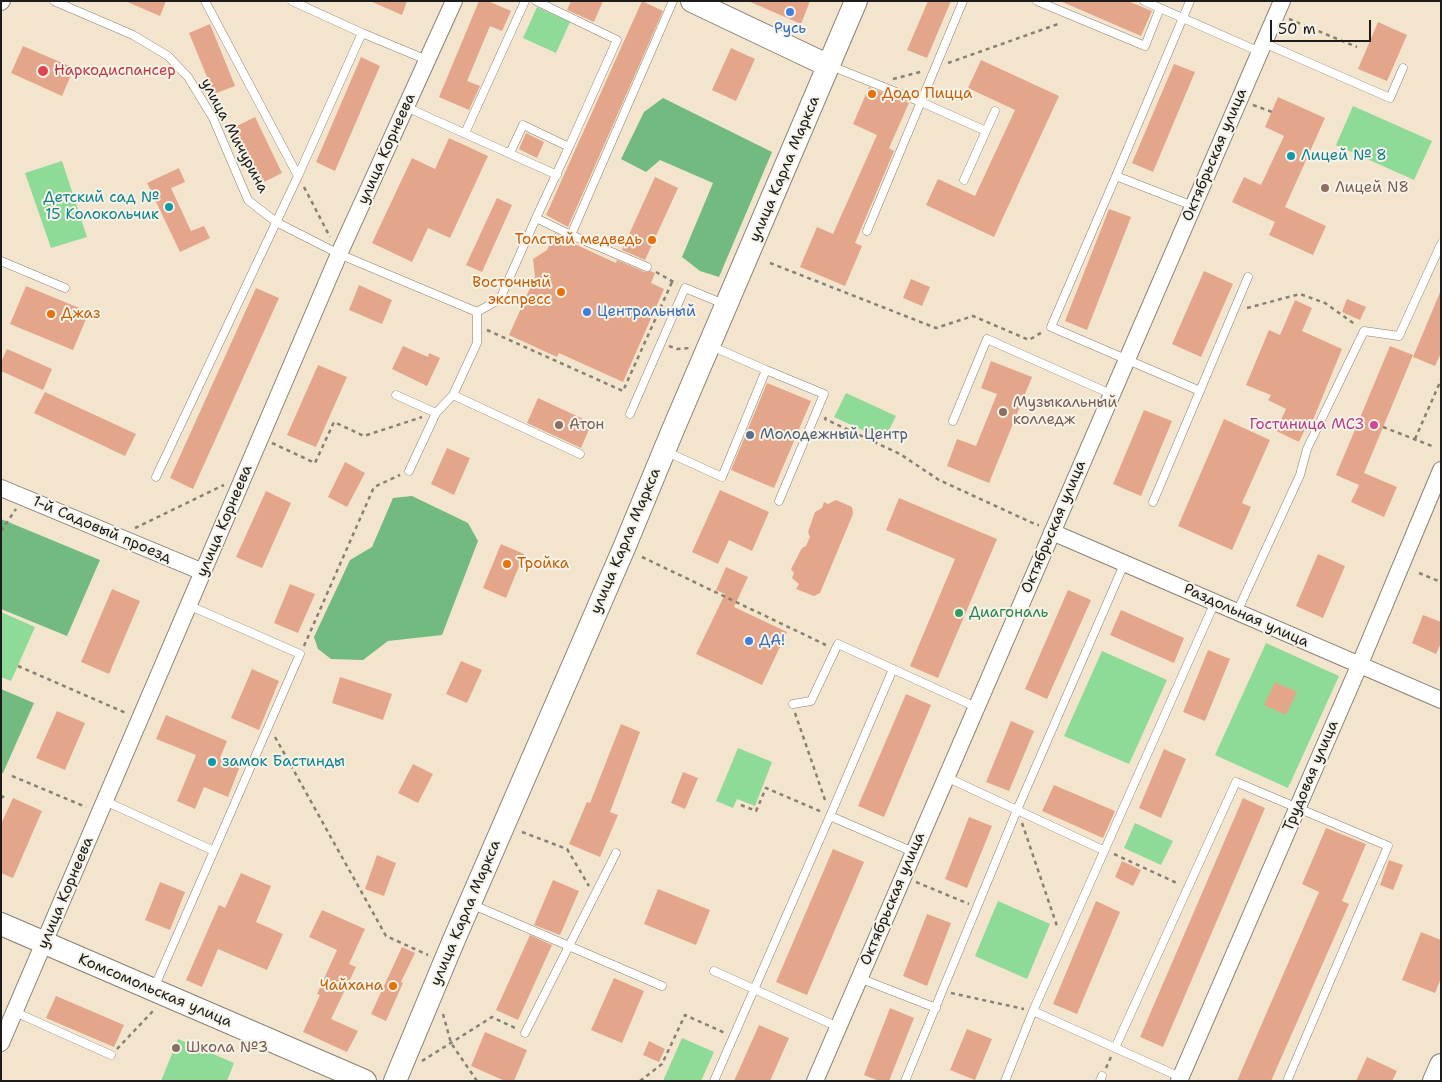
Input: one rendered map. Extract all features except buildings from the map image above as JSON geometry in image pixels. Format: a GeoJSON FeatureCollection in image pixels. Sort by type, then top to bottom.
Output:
{"type":"FeatureCollection","features":[{"type":"Feature","properties":{"kind":"main road"},"geometry":{"type":"LineString","coordinates":[[692,1],[829,66]]}},
{"type":"Feature","properties":{"kind":"main road","name":"улица Карла Маркса"},"geometry":{"type":"LineString","coordinates":[[395,1081],[856,1]]}},
{"type":"Feature","properties":{"kind":"main road","name":"Комсомольская улица"},"geometry":{"type":"LineString","coordinates":[[1,924],[45,943],[153,1000],[365,1081]]}},
{"type":"Feature","properties":{"kind":"main road"},"geometry":{"type":"LineString","coordinates":[[1434,1081],[1441,1065]]}},
{"type":"Feature","properties":{"kind":"street","name":"улица Корнеева"},"geometry":{"type":"LineString","coordinates":[[1,1042],[339,254],[454,1]]}},
{"type":"Feature","properties":{"kind":"street","name":"Октябрьская улица"},"geometry":{"type":"LineString","coordinates":[[815,1081],[1279,8]]}},
{"type":"Feature","properties":{"kind":"street","name":"Трудовая улица"},"geometry":{"type":"LineString","coordinates":[[1180,1079],[1359,666],[1441,470]]}},
{"type":"Feature","properties":{"kind":"street","name":"1-й Садовый проезд"},"geometry":{"type":"LineString","coordinates":[[1,488],[203,572]]}},
{"type":"Feature","properties":{"kind":"street","name":"Раздольная улица"},"geometry":{"type":"LineString","coordinates":[[1054,527],[1125,562],[1359,666],[1441,700]]}},
{"type":"Feature","properties":{"kind":"lane","name":"улица Мичурина"},"geometry":{"type":"LineString","coordinates":[[54,1],[133,35],[168,56],[188,77],[213,118],[248,200],[276,222],[339,254],[477,312]]}},
{"type":"Feature","properties":{"kind":"lane"},"geometry":{"type":"LineString","coordinates":[[205,1],[298,176]]}},
{"type":"Feature","properties":{"kind":"lane"},"geometry":{"type":"LineString","coordinates":[[292,1],[427,60]]}},
{"type":"Feature","properties":{"kind":"lane"},"geometry":{"type":"LineString","coordinates":[[465,133],[525,1]]}},
{"type":"Feature","properties":{"kind":"lane"},"geometry":{"type":"LineString","coordinates":[[409,471],[436,413],[453,395],[477,343],[477,312],[500,299],[617,40],[536,1]]}},
{"type":"Feature","properties":{"kind":"lane"},"geometry":{"type":"LineString","coordinates":[[571,235],[673,1]]}},
{"type":"Feature","properties":{"kind":"lane"},"geometry":{"type":"LineString","coordinates":[[866,231],[963,1]]}},
{"type":"Feature","properties":{"kind":"lane"},"geometry":{"type":"LineString","coordinates":[[1037,1],[1145,46],[1160,8]]}},
{"type":"Feature","properties":{"kind":"lane"},"geometry":{"type":"LineString","coordinates":[[1144,1],[1183,18],[1390,98],[1403,68]]}},
{"type":"Feature","properties":{"kind":"lane"},"geometry":{"type":"LineString","coordinates":[[1190,1],[1051,327],[1200,391]]}},
{"type":"Feature","properties":{"kind":"lane"},"geometry":{"type":"LineString","coordinates":[[156,477],[298,176],[362,33]]}},
{"type":"Feature","properties":{"kind":"lane"},"geometry":{"type":"LineString","coordinates":[[829,66],[921,102],[986,131]]}},
{"type":"Feature","properties":{"kind":"lane"},"geometry":{"type":"LineString","coordinates":[[406,107],[557,174]]}},
{"type":"Feature","properties":{"kind":"lane"},"geometry":{"type":"LineString","coordinates":[[964,180],[995,111]]}},
{"type":"Feature","properties":{"kind":"lane"},"geometry":{"type":"LineString","coordinates":[[510,153],[523,125],[569,147]]}},
{"type":"Feature","properties":{"kind":"lane"},"geometry":{"type":"LineString","coordinates":[[1116,176],[1193,206]]}},
{"type":"Feature","properties":{"kind":"lane"},"geometry":{"type":"LineString","coordinates":[[536,218],[647,267]]}},
{"type":"Feature","properties":{"kind":"lane"},"geometry":{"type":"LineString","coordinates":[[1237,612],[1300,475],[1307,449],[1364,331],[1399,336],[1441,244]]}},
{"type":"Feature","properties":{"kind":"lane"},"geometry":{"type":"LineString","coordinates":[[1,261],[65,288]]}},
{"type":"Feature","properties":{"kind":"lane"},"geometry":{"type":"LineString","coordinates":[[1153,502],[1248,277]]}},
{"type":"Feature","properties":{"kind":"lane"},"geometry":{"type":"LineString","coordinates":[[630,414],[685,288],[726,305]]}},
{"type":"Feature","properties":{"kind":"lane"},"geometry":{"type":"LineString","coordinates":[[953,421],[987,339],[1111,394]]}},
{"type":"Feature","properties":{"kind":"lane"},"geometry":{"type":"LineString","coordinates":[[709,346],[824,394],[779,501]]}},
{"type":"Feature","properties":{"kind":"lane"},"geometry":{"type":"LineString","coordinates":[[665,451],[722,477],[766,370]]}},
{"type":"Feature","properties":{"kind":"lane"},"geometry":{"type":"LineString","coordinates":[[453,395],[580,454]]}},
{"type":"Feature","properties":{"kind":"lane"},"geometry":{"type":"LineString","coordinates":[[396,396],[436,413]]}},
{"type":"Feature","properties":{"kind":"lane"},"geometry":{"type":"LineString","coordinates":[[905,1081],[1017,810],[1125,562]]}},
{"type":"Feature","properties":{"kind":"lane"},"geometry":{"type":"LineString","coordinates":[[1005,1081],[1033,1011],[1103,850],[1215,602]]}},
{"type":"Feature","properties":{"kind":"lane"},"geometry":{"type":"LineString","coordinates":[[153,1000],[214,851],[300,654],[188,605]]}},
{"type":"Feature","properties":{"kind":"lane"},"geometry":{"type":"LineString","coordinates":[[792,704],[811,701],[838,644],[976,707]]}},
{"type":"Feature","properties":{"kind":"lane"},"geometry":{"type":"LineString","coordinates":[[714,1081],[893,669]]}},
{"type":"Feature","properties":{"kind":"lane"},"geometry":{"type":"LineString","coordinates":[[946,776],[1103,850]]}},
{"type":"Feature","properties":{"kind":"lane"},"geometry":{"type":"LineString","coordinates":[[1114,1048],[1236,782],[1388,846],[1287,1081]]}},
{"type":"Feature","properties":{"kind":"lane"},"geometry":{"type":"LineString","coordinates":[[106,801],[214,851]]}},
{"type":"Feature","properties":{"kind":"lane"},"geometry":{"type":"LineString","coordinates":[[830,816],[913,852]]}},
{"type":"Feature","properties":{"kind":"lane"},"geometry":{"type":"LineString","coordinates":[[525,1033],[616,853]]}},
{"type":"Feature","properties":{"kind":"lane"},"geometry":{"type":"LineString","coordinates":[[469,904],[662,986]]}},
{"type":"Feature","properties":{"kind":"lane"},"geometry":{"type":"LineString","coordinates":[[714,971],[838,1027]]}},
{"type":"Feature","properties":{"kind":"lane"},"geometry":{"type":"LineString","coordinates":[[860,978],[936,1008]]}},
{"type":"Feature","properties":{"kind":"lane"},"geometry":{"type":"LineString","coordinates":[[1033,1011],[1180,1079]]}},
{"type":"Feature","properties":{"kind":"lane"},"geometry":{"type":"LineString","coordinates":[[15,1012],[111,1055]]}},
{"type":"Feature","properties":{"kind":"path"},"geometry":{"type":"LineString","coordinates":[[1279,8],[1357,47]]}},
{"type":"Feature","properties":{"kind":"path"},"geometry":{"type":"LineString","coordinates":[[874,84],[935,68],[1075,17]]}},
{"type":"Feature","properties":{"kind":"path"},"geometry":{"type":"LineString","coordinates":[[1252,105],[1272,112]]}},
{"type":"Feature","properties":{"kind":"path"},"geometry":{"type":"LineString","coordinates":[[298,176],[339,254]]}},
{"type":"Feature","properties":{"kind":"path"},"geometry":{"type":"LineString","coordinates":[[770,263],[936,328],[973,316],[1029,340],[1051,327]]}},
{"type":"Feature","properties":{"kind":"path"},"geometry":{"type":"LineString","coordinates":[[647,267],[685,288]]}},
{"type":"Feature","properties":{"kind":"path"},"geometry":{"type":"LineString","coordinates":[[476,325],[623,391],[672,282]]}},
{"type":"Feature","properties":{"kind":"path"},"geometry":{"type":"LineString","coordinates":[[1233,312],[1300,294],[1325,303],[1364,331]]}},
{"type":"Feature","properties":{"kind":"path"},"geometry":{"type":"LineString","coordinates":[[647,337],[677,349],[709,346]]}},
{"type":"Feature","properties":{"kind":"path"},"geometry":{"type":"LineString","coordinates":[[1416,439],[1441,380]]}},
{"type":"Feature","properties":{"kind":"path"},"geometry":{"type":"LineString","coordinates":[[269,442],[315,463],[334,422],[364,436],[436,413]]}},
{"type":"Feature","properties":{"kind":"path"},"geometry":{"type":"LineString","coordinates":[[828,413],[825,420],[900,454],[939,480],[1037,525],[1054,527]]}},
{"type":"Feature","properties":{"kind":"path"},"geometry":{"type":"LineString","coordinates":[[1383,427],[1432,446]]}},
{"type":"Feature","properties":{"kind":"path"},"geometry":{"type":"LineString","coordinates":[[300,654],[374,487],[409,471]]}},
{"type":"Feature","properties":{"kind":"path"},"geometry":{"type":"LineString","coordinates":[[118,536],[244,475]]}},
{"type":"Feature","properties":{"kind":"path"},"geometry":{"type":"LineString","coordinates":[[1,531],[23,497]]}},
{"type":"Feature","properties":{"kind":"path"},"geometry":{"type":"LineString","coordinates":[[642,557],[836,650]]}},
{"type":"Feature","properties":{"kind":"path"},"geometry":{"type":"LineString","coordinates":[[1419,573],[1441,582]]}},
{"type":"Feature","properties":{"kind":"path"},"geometry":{"type":"LineString","coordinates":[[18,666],[128,714]]}},
{"type":"Feature","properties":{"kind":"path"},"geometry":{"type":"LineString","coordinates":[[792,704],[830,816]]}},
{"type":"Feature","properties":{"kind":"path"},"geometry":{"type":"LineString","coordinates":[[268,725],[386,936],[434,958]]}},
{"type":"Feature","properties":{"kind":"path"},"geometry":{"type":"LineString","coordinates":[[12,776],[86,807]]}},
{"type":"Feature","properties":{"kind":"path"},"geometry":{"type":"LineString","coordinates":[[741,805],[756,811],[766,788],[830,816]]}},
{"type":"Feature","properties":{"kind":"path"},"geometry":{"type":"LineString","coordinates":[[1017,810],[1063,942]]}},
{"type":"Feature","properties":{"kind":"path"},"geometry":{"type":"LineString","coordinates":[[522,832],[567,848],[594,896]]}},
{"type":"Feature","properties":{"kind":"path"},"geometry":{"type":"LineString","coordinates":[[1103,850],[1188,888]]}},
{"type":"Feature","properties":{"kind":"path"},"geometry":{"type":"LineString","coordinates":[[916,881],[977,908]]}},
{"type":"Feature","properties":{"kind":"path"},"geometry":{"type":"LineString","coordinates":[[943,991],[1033,1011]]}},
{"type":"Feature","properties":{"kind":"path"},"geometry":{"type":"LineString","coordinates":[[111,1055],[153,1000]]}},
{"type":"Feature","properties":{"kind":"path"},"geometry":{"type":"LineString","coordinates":[[442,1012],[452,1043],[477,1081]]}},
{"type":"Feature","properties":{"kind":"path"},"geometry":{"type":"LineString","coordinates":[[640,1081],[662,1064],[685,1014],[734,1037]]}},
{"type":"Feature","properties":{"kind":"path"},"geometry":{"type":"LineString","coordinates":[[421,1062],[492,1017],[525,1033]]}},
{"type":"Feature","properties":{"kind":"path"},"geometry":{"type":"LineString","coordinates":[[1101,1078],[1114,1048]]}},
{"type":"Feature","properties":{"kind":"green space"},"geometry":{"type":"Polygon","coordinates":[[[537,7],[570,22],[556,53],[523,38],[537,7]]]}},
{"type":"Feature","properties":{"kind":"green space"},"geometry":{"type":"Polygon","coordinates":[[[663,98],[772,152],[719,277],[700,271],[682,257],[713,183],[660,160],[646,172],[621,159],[644,112],[663,98]]]}},
{"type":"Feature","properties":{"kind":"green space"},"geometry":{"type":"Polygon","coordinates":[[[1353,106],[1432,141],[1414,180],[1336,145],[1353,106]]]}},
{"type":"Feature","properties":{"kind":"green space"},"geometry":{"type":"Polygon","coordinates":[[[62,161],[87,237],[51,248],[25,173],[62,161]]]}},
{"type":"Feature","properties":{"kind":"green space"},"geometry":{"type":"Polygon","coordinates":[[[846,393],[896,416],[884,440],[834,417],[846,393]]]}},
{"type":"Feature","properties":{"kind":"green space"},"geometry":{"type":"Polygon","coordinates":[[[412,496],[468,523],[478,541],[442,635],[388,641],[363,660],[331,659],[318,649],[314,637],[350,560],[372,547],[393,498],[412,496]]]}},
{"type":"Feature","properties":{"kind":"green space"},"geometry":{"type":"Polygon","coordinates":[[[1,519],[100,560],[67,636],[1,609],[1,519]]]}},
{"type":"Feature","properties":{"kind":"green space"},"geometry":{"type":"Polygon","coordinates":[[[1,612],[35,627],[11,681],[1,677],[1,612]]]}},
{"type":"Feature","properties":{"kind":"green space"},"geometry":{"type":"Polygon","coordinates":[[[1266,643],[1339,676],[1288,788],[1215,755],[1266,643]]]}},
{"type":"Feature","properties":{"kind":"green space"},"geometry":{"type":"Polygon","coordinates":[[[1102,651],[1167,680],[1129,764],[1064,736],[1102,651]]]}},
{"type":"Feature","properties":{"kind":"green space"},"geometry":{"type":"Polygon","coordinates":[[[1,689],[34,703],[3,773],[1,773],[1,689]]]}},
{"type":"Feature","properties":{"kind":"green space"},"geometry":{"type":"Polygon","coordinates":[[[738,748],[772,762],[755,806],[737,799],[733,808],[716,801],[738,748]]]}},
{"type":"Feature","properties":{"kind":"green space"},"geometry":{"type":"Polygon","coordinates":[[[1135,823],[1173,841],[1161,865],[1124,848],[1135,823]]]}},
{"type":"Feature","properties":{"kind":"green space"},"geometry":{"type":"Polygon","coordinates":[[[998,901],[1050,924],[1027,979],[975,956],[998,901]]]}},
{"type":"Feature","properties":{"kind":"green space"},"geometry":{"type":"Polygon","coordinates":[[[682,1038],[714,1052],[701,1081],[663,1081],[682,1038]]]}},
{"type":"Feature","properties":{"kind":"green space"},"geometry":{"type":"Polygon","coordinates":[[[178,1039],[234,1063],[227,1081],[161,1081],[178,1039]]]}},
{"type":"Feature","properties":{"kind":"place","name":"Русь"},"geometry":{"type":"Point","coordinates":[790,12]}},
{"type":"Feature","properties":{"kind":"place","name":"Наркодиспансер"},"geometry":{"type":"Point","coordinates":[43,71]}},
{"type":"Feature","properties":{"kind":"place","name":"Додо Пицца"},"geometry":{"type":"Point","coordinates":[872,94]}},
{"type":"Feature","properties":{"kind":"place","name":"Лицей № 8"},"geometry":{"type":"Point","coordinates":[1291,156]}},
{"type":"Feature","properties":{"kind":"place","name":"Лицей N8"},"geometry":{"type":"Point","coordinates":[1325,188]}},
{"type":"Feature","properties":{"kind":"place","name":"Детский сад № 15 Колокольчик"},"geometry":{"type":"Point","coordinates":[169,207]}},
{"type":"Feature","properties":{"kind":"place","name":"Толстый медведь"},"geometry":{"type":"Point","coordinates":[652,240]}},
{"type":"Feature","properties":{"kind":"place","name":"Восточный экспресс"},"geometry":{"type":"Point","coordinates":[561,292]}},
{"type":"Feature","properties":{"kind":"place","name":"Центральный"},"geometry":{"type":"Point","coordinates":[587,312]}},
{"type":"Feature","properties":{"kind":"place","name":"Джаз"},"geometry":{"type":"Point","coordinates":[51,314]}},
{"type":"Feature","properties":{"kind":"place","name":"Музыкальный колледж"},"geometry":{"type":"Point","coordinates":[1003,412]}},
{"type":"Feature","properties":{"kind":"place","name":"Атон"},"geometry":{"type":"Point","coordinates":[559,425]}},
{"type":"Feature","properties":{"kind":"place","name":"Гостиница МСЗ"},"geometry":{"type":"Point","coordinates":[1374,425]}},
{"type":"Feature","properties":{"kind":"place","name":"Молодежный Центр"},"geometry":{"type":"Point","coordinates":[750,435]}},
{"type":"Feature","properties":{"kind":"place","name":"Тройка"},"geometry":{"type":"Point","coordinates":[507,564]}},
{"type":"Feature","properties":{"kind":"place","name":"Диагональ"},"geometry":{"type":"Point","coordinates":[959,613]}},
{"type":"Feature","properties":{"kind":"place","name":"ДА!"},"geometry":{"type":"Point","coordinates":[749,641]}},
{"type":"Feature","properties":{"kind":"place","name":"замок Бастинды"},"geometry":{"type":"Point","coordinates":[212,762]}},
{"type":"Feature","properties":{"kind":"place","name":"Чайхана"},"geometry":{"type":"Point","coordinates":[393,986]}},
{"type":"Feature","properties":{"kind":"place","name":"Школа №3"},"geometry":{"type":"Point","coordinates":[176,1048]}}]}
